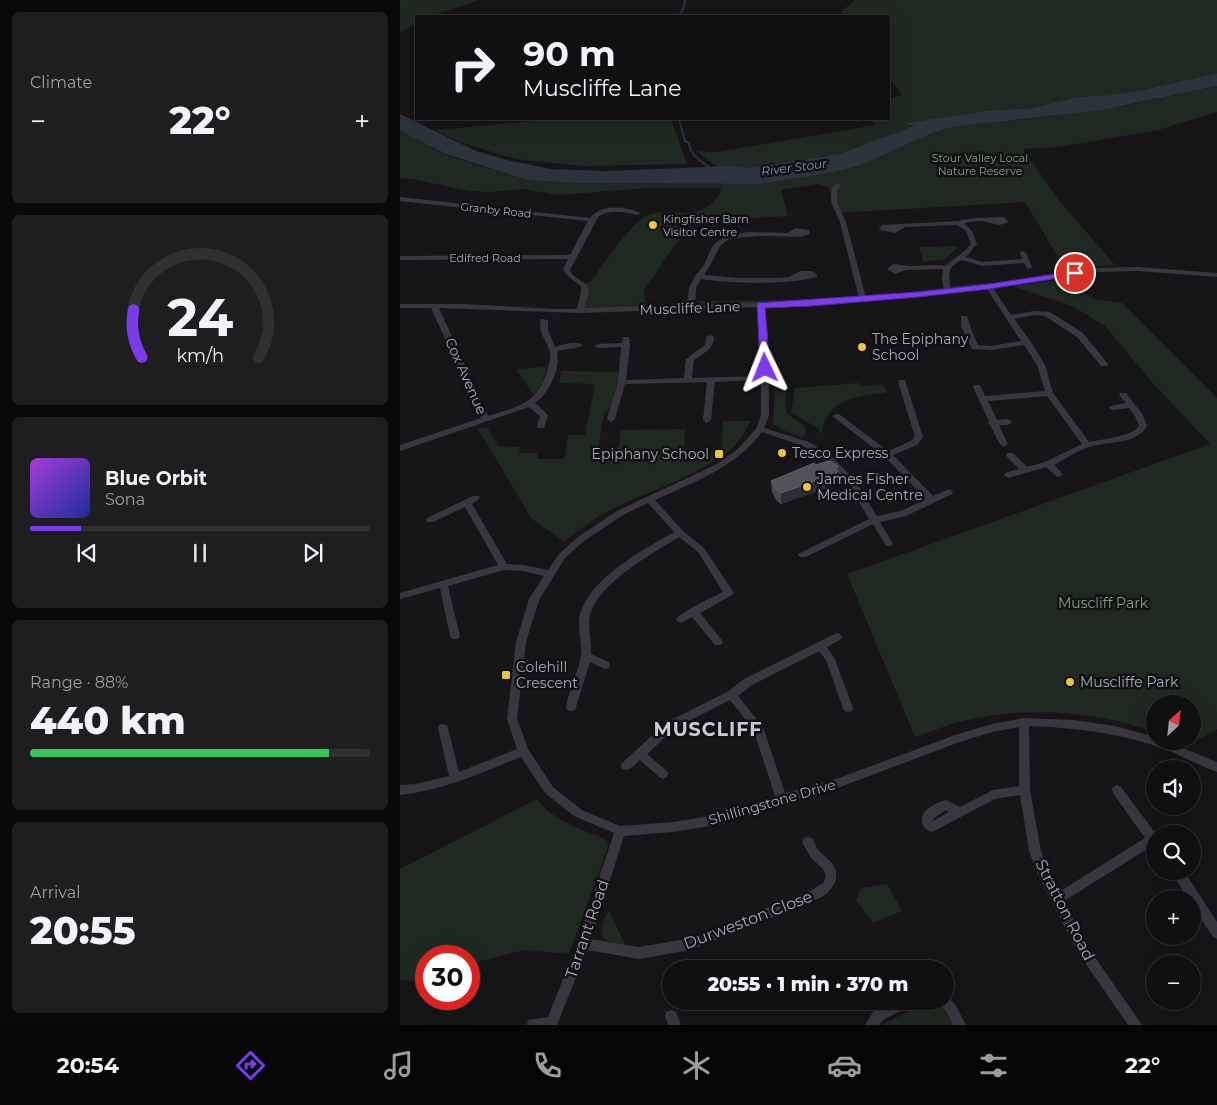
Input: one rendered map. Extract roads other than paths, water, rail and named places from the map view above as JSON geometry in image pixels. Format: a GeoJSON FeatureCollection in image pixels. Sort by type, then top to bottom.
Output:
{"type":"FeatureCollection","features":[{"type":"Feature","properties":{"kind":"street"},"geometry":{"type":"LineString","coordinates":[[837,185],[834,192],[834,202],[843,222],[863,300]]}},
{"type":"Feature","properties":{"kind":"street","name":"Granby Road"},"geometry":{"type":"LineString","coordinates":[[400,199],[592,220]]}},
{"type":"Feature","properties":{"kind":"street"},"geometry":{"type":"LineString","coordinates":[[580,311],[585,289],[584,285],[572,277],[566,270],[594,215],[606,210],[619,209],[637,213]]}},
{"type":"Feature","properties":{"kind":"street"},"geometry":{"type":"LineString","coordinates":[[904,225],[958,224],[985,220]]}},
{"type":"Feature","properties":{"kind":"street"},"geometry":{"type":"LineString","coordinates":[[948,290],[945,280],[947,268],[950,263],[972,248],[974,244],[970,233],[964,225],[958,224]]}},
{"type":"Feature","properties":{"kind":"street"},"geometry":{"type":"LineString","coordinates":[[691,307],[693,284],[709,262],[715,248],[724,239],[742,235],[789,235]]}},
{"type":"Feature","properties":{"kind":"street"},"geometry":{"type":"LineString","coordinates":[[960,257],[983,264],[1028,264],[1023,253]]}},
{"type":"Feature","properties":{"kind":"street","name":"Edifred Road"},"geometry":{"type":"LineString","coordinates":[[400,258],[571,258]]}},
{"type":"Feature","properties":{"kind":"street"},"geometry":{"type":"LineString","coordinates":[[905,268],[925,266],[947,268]]}},
{"type":"Feature","properties":{"kind":"street","name":"Muscliffe Lane"},"geometry":{"type":"LineString","coordinates":[[400,306],[580,311],[761,305],[863,300],[989,287],[1095,270],[1138,269],[1217,275]]}},
{"type":"Feature","properties":{"kind":"street"},"geometry":{"type":"LineString","coordinates":[[698,276],[722,280],[792,278]]}},
{"type":"Feature","properties":{"kind":"street"},"geometry":{"type":"LineString","coordinates":[[989,287],[1041,365],[1048,393],[1087,445]]}},
{"type":"Feature","properties":{"kind":"street","name":"Shillingstone Drive"},"geometry":{"type":"LineString","coordinates":[[761,305],[764,335],[765,415],[760,429],[741,451],[720,466],[620,513],[581,539],[562,556],[534,600],[521,642],[512,719],[523,751],[549,790],[578,813],[620,831],[663,829],[723,819],[781,799],[840,782],[954,739],[992,728],[1024,722],[1074,724],[1115,730],[1160,743],[1217,767]]}},
{"type":"Feature","properties":{"kind":"street","name":"Cox Avenue"},"geometry":{"type":"LineString","coordinates":[[400,448],[486,419],[434,306]]}},
{"type":"Feature","properties":{"kind":"street"},"geometry":{"type":"LineString","coordinates":[[1010,317],[1034,313],[1047,314],[1080,335],[1104,364]]}},
{"type":"Feature","properties":{"kind":"street"},"geometry":{"type":"LineString","coordinates":[[964,318],[973,348],[991,348],[1027,342]]}},
{"type":"Feature","properties":{"kind":"street"},"geometry":{"type":"LineString","coordinates":[[486,419],[532,404],[545,389],[549,380],[554,354],[542,330],[544,321]]}},
{"type":"Feature","properties":{"kind":"street"},"geometry":{"type":"LineString","coordinates":[[688,380],[690,359],[708,347],[710,337]]}},
{"type":"Feature","properties":{"kind":"street"},"geometry":{"type":"LineString","coordinates":[[598,346],[626,342],[622,382],[611,419]]}},
{"type":"Feature","properties":{"kind":"street"},"geometry":{"type":"LineString","coordinates":[[552,350],[580,345]]}},
{"type":"Feature","properties":{"kind":"street"},"geometry":{"type":"LineString","coordinates":[[622,382],[765,378]]}},
{"type":"Feature","properties":{"kind":"street"},"geometry":{"type":"LineString","coordinates":[[707,420],[711,380]]}},
{"type":"Feature","properties":{"kind":"street"},"geometry":{"type":"LineString","coordinates":[[886,454],[914,443],[919,437],[902,382]]}},
{"type":"Feature","properties":{"kind":"street"},"geometry":{"type":"LineString","coordinates":[[977,387],[992,423],[1004,444]]}},
{"type":"Feature","properties":{"kind":"street"},"geometry":{"type":"LineString","coordinates":[[982,399],[1048,393]]}},
{"type":"Feature","properties":{"kind":"street"},"geometry":{"type":"LineString","coordinates":[[1008,475],[1048,464],[1087,445],[1130,436],[1140,431],[1142,419],[1123,395]]}},
{"type":"Feature","properties":{"kind":"street"},"geometry":{"type":"LineString","coordinates":[[532,404],[544,414],[541,426]]}},
{"type":"Feature","properties":{"kind":"street"},"geometry":{"type":"LineString","coordinates":[[1113,408],[1131,405]]}},
{"type":"Feature","properties":{"kind":"street"},"geometry":{"type":"LineString","coordinates":[[836,416],[886,454],[932,500]]}},
{"type":"Feature","properties":{"kind":"street"},"geometry":{"type":"LineString","coordinates":[[992,423],[1008,422]]}},
{"type":"Feature","properties":{"kind":"street"},"geometry":{"type":"LineString","coordinates":[[760,429],[806,444],[829,459],[851,481],[888,544]]}},
{"type":"Feature","properties":{"kind":"street"},"geometry":{"type":"LineString","coordinates":[[1010,454],[1025,470]]}},
{"type":"Feature","properties":{"kind":"street"},"geometry":{"type":"LineString","coordinates":[[1048,464],[1059,474]]}},
{"type":"Feature","properties":{"kind":"street"},"geometry":{"type":"LineString","coordinates":[[803,555],[874,520],[903,514],[949,492]]}},
{"type":"Feature","properties":{"kind":"street"},"geometry":{"type":"LineString","coordinates":[[430,520],[476,498]]}},
{"type":"Feature","properties":{"kind":"street"},"geometry":{"type":"LineString","coordinates":[[649,499],[680,533],[701,550],[730,593],[681,619]]}},
{"type":"Feature","properties":{"kind":"street"},"geometry":{"type":"LineString","coordinates":[[467,503],[504,567]]}},
{"type":"Feature","properties":{"kind":"street"},"geometry":{"type":"LineString","coordinates":[[571,707],[573,692],[586,656],[583,626],[585,611],[593,598],[606,583],[626,567],[680,533]]}},
{"type":"Feature","properties":{"kind":"street"},"geometry":{"type":"LineString","coordinates":[[400,596],[504,567],[523,568],[549,574]]}},
{"type":"Feature","properties":{"kind":"street"},"geometry":{"type":"LineString","coordinates":[[443,583],[455,636]]}},
{"type":"Feature","properties":{"kind":"street"},"geometry":{"type":"LineString","coordinates":[[693,612],[718,642]]}},
{"type":"Feature","properties":{"kind":"street"},"geometry":{"type":"LineString","coordinates":[[626,766],[672,726],[731,695],[748,682],[837,637]]}},
{"type":"Feature","properties":{"kind":"street"},"geometry":{"type":"LineString","coordinates":[[820,645],[830,659],[848,708]]}},
{"type":"Feature","properties":{"kind":"street"},"geometry":{"type":"LineString","coordinates":[[586,656],[605,665]]}},
{"type":"Feature","properties":{"kind":"street"},"geometry":{"type":"LineString","coordinates":[[731,695],[758,727],[781,799]]}},
{"type":"Feature","properties":{"kind":"street","name":"Stratton Road"},"geometry":{"type":"LineString","coordinates":[[1024,722],[1025,790],[1035,851],[1044,875],[1081,947],[1136,1025]]}},
{"type":"Feature","properties":{"kind":"street"},"geometry":{"type":"LineString","coordinates":[[443,728],[455,779]]}},
{"type":"Feature","properties":{"kind":"street"},"geometry":{"type":"LineString","coordinates":[[400,790],[422,789],[455,779],[523,751]]}},
{"type":"Feature","properties":{"kind":"street"},"geometry":{"type":"LineString","coordinates":[[640,754],[663,774]]}},
{"type":"Feature","properties":{"kind":"street"},"geometry":{"type":"LineString","coordinates":[[959,812],[993,795],[1025,790]]}},
{"type":"Feature","properties":{"kind":"street"},"geometry":{"type":"LineString","coordinates":[[1117,790],[1146,830]]}},
{"type":"Feature","properties":{"kind":"street","name":"Tarrant Road"},"geometry":{"type":"LineString","coordinates":[[551,1024],[583,944],[620,831]]}},
{"type":"Feature","properties":{"kind":"street","name":"Durweston Close"},"geometry":{"type":"LineString","coordinates":[[583,944],[639,953],[692,944],[825,890],[830,885],[829,867],[816,856],[808,842]]}},
{"type":"Feature","properties":{"kind":"street"},"geometry":{"type":"LineString","coordinates":[[1057,899],[1146,846]]}},
{"type":"Feature","properties":{"kind":"street"},"geometry":{"type":"LineString","coordinates":[[1183,880],[1217,933]]}},
{"type":"Feature","properties":{"kind":"street"},"geometry":{"type":"LineString","coordinates":[[871,1025],[878,1016],[890,1010]]}},
{"type":"Feature","properties":{"kind":"street"},"geometry":{"type":"LineString","coordinates":[[952,1010],[960,1025]]}},
{"type":"Feature","properties":{"kind":"street"},"geometry":{"type":"LineString","coordinates":[[533,1025],[551,1024]]}},
{"type":"Feature","properties":{"kind":"water","name":"River Stour"},"geometry":{"type":"Polygon","coordinates":[[[1217,73],[1217,86],[1102,110],[952,127],[930,134],[862,165],[830,173],[760,184],[575,183],[527,180],[446,154],[400,131],[400,114],[476,151],[507,160],[551,169],[605,171],[733,166],[750,168],[839,154],[913,125],[908,125],[908,123],[984,111],[1033,108],[1077,97],[1112,95],[1147,89],[1217,73]]]}},
{"type":"Feature","properties":{"kind":"waterway"},"geometry":{"type":"LineString","coordinates":[[684,5],[685,0]]}},
{"type":"Feature","properties":{"kind":"waterway"},"geometry":{"type":"LineString","coordinates":[[680,15],[684,7]]}},
{"type":"Feature","properties":{"kind":"waterway"},"geometry":{"type":"LineString","coordinates":[[679,120],[685,141],[689,143],[691,151],[710,168]]}},
{"type":"Feature","properties":{"kind":"place","name":"Kingfisher Barn Visitor Centre"},"geometry":{"type":"Point","coordinates":[653,225]}},
{"type":"Feature","properties":{"kind":"place","name":"The Epiphany School"},"geometry":{"type":"Point","coordinates":[862,347]}},
{"type":"Feature","properties":{"kind":"place","name":"Tesco Express"},"geometry":{"type":"Point","coordinates":[782,453]}},
{"type":"Feature","properties":{"kind":"place","name":"Epiphany School"},"geometry":{"type":"Point","coordinates":[719,454]}},
{"type":"Feature","properties":{"kind":"place","name":"James Fisher Medical Centre"},"geometry":{"type":"Point","coordinates":[807,487]}},
{"type":"Feature","properties":{"kind":"place","name":"Colehill Crescent"},"geometry":{"type":"Point","coordinates":[506,675]}},
{"type":"Feature","properties":{"kind":"place","name":"Muscliffe Park"},"geometry":{"type":"Point","coordinates":[1070,682]}},
{"type":"Feature","properties":{"kind":"district","name":"MUSCLIFF"},"geometry":{"type":"Point","coordinates":[708,729]}},
{"type":"Feature","properties":{"kind":"park label","name":"Stour Valley Local Nature Reserve"},"geometry":{"type":"Point","coordinates":[980,164]}},
{"type":"Feature","properties":{"kind":"park label","name":"Muscliff Park"},"geometry":{"type":"Point","coordinates":[1103,603]}}]}
